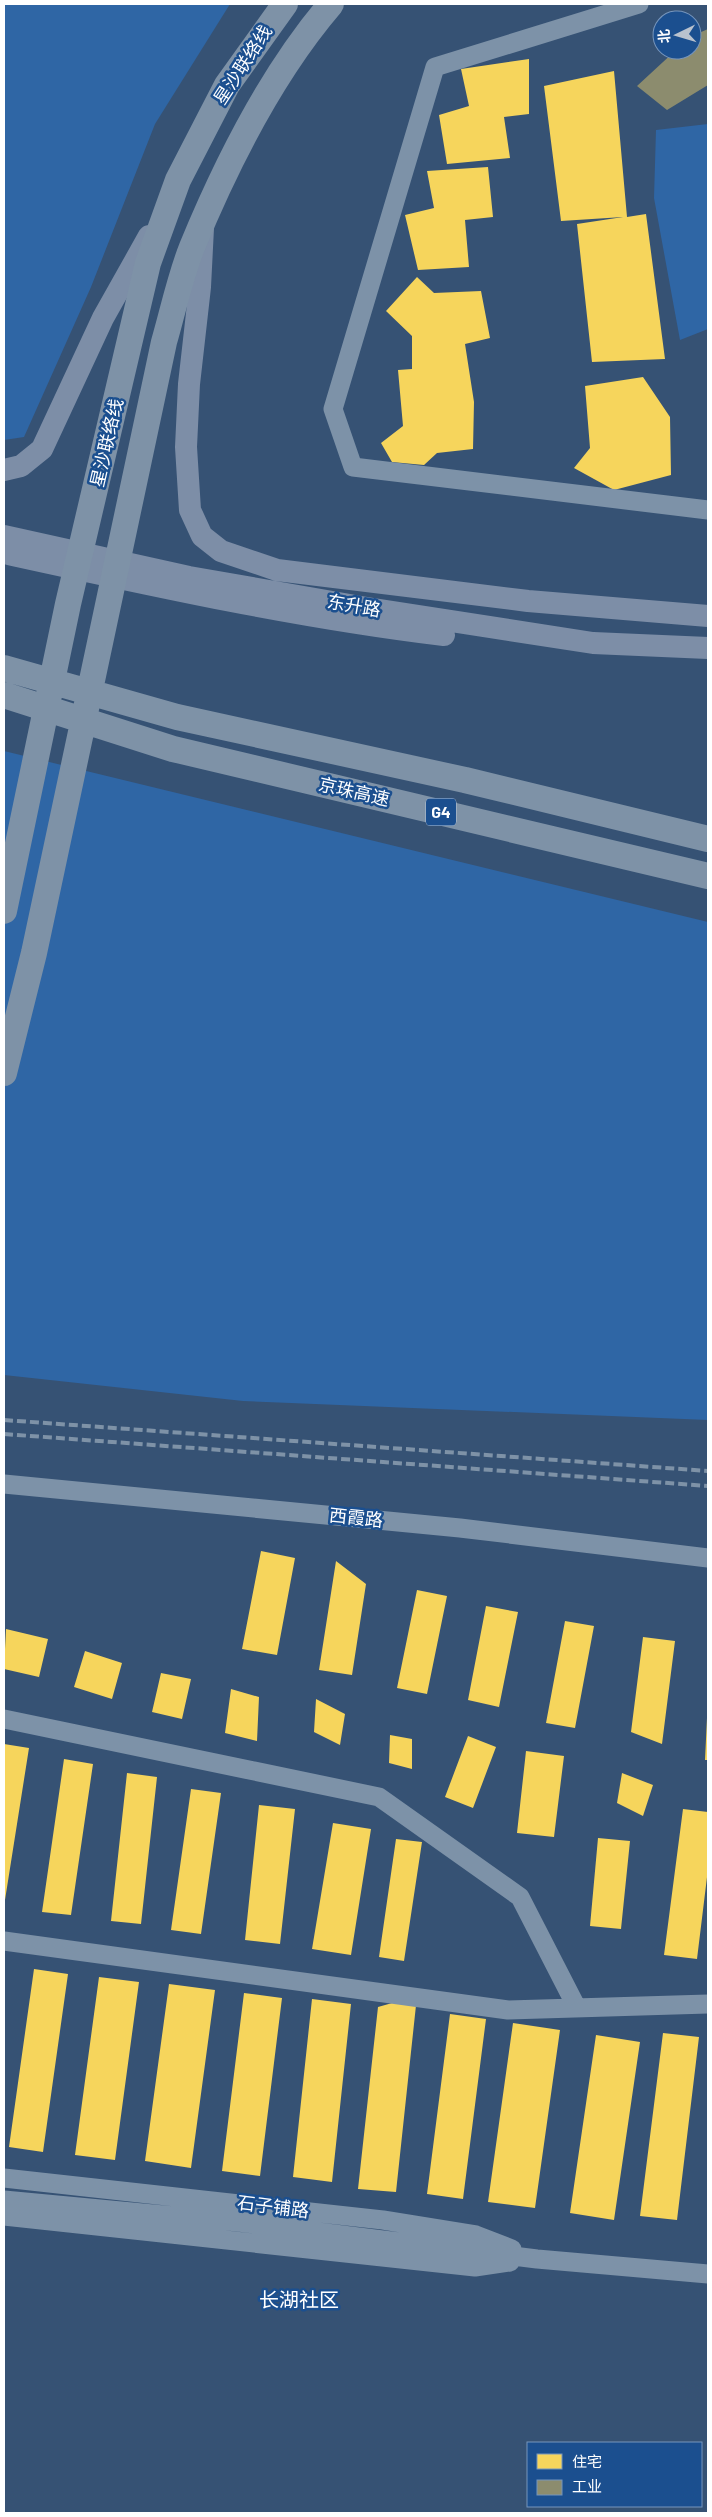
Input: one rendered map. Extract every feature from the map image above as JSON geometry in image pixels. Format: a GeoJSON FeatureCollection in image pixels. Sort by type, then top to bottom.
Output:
{"type":"FeatureCollection","features":[{"type":"Feature","properties":{"kind":"highway","name":"星沙联络线"},"geometry":{"type":"LineString","coordinates":[[4,911],[68,604],[148,263],[173,194],[227,85],[284,4]]}},
{"type":"Feature","properties":{"kind":"highway"},"geometry":{"type":"LineString","coordinates":[[4,1073],[34,953],[164,342],[191,248],[233,157],[274,83],[329,7]]}},
{"type":"Feature","properties":{"kind":"highway","name":"京珠高速"},"geometry":{"type":"LineString","coordinates":[[4,668],[177,717],[465,780],[708,839]]}},
{"type":"Feature","properties":{"kind":"highway","name":"京珠高速"},"geometry":{"type":"LineString","coordinates":[[4,695],[174,749],[708,876]]}},
{"type":"Feature","properties":{"kind":"highway"},"geometry":{"type":"LineString","coordinates":[[465,780],[708,826]]}},
{"type":"Feature","properties":{"kind":"main road"},"geometry":{"type":"LineString","coordinates":[[4,470],[21,466],[42,449],[103,318],[173,194]]}},
{"type":"Feature","properties":{"kind":"main road"},"geometry":{"type":"LineString","coordinates":[[204,222],[200,287],[189,384],[186,448],[190,510],[202,536],[214,546],[221,551],[277,570],[528,601],[708,616]]}},
{"type":"Feature","properties":{"kind":"main road","name":"东升路"},"geometry":{"type":"LineString","coordinates":[[4,536],[187,585],[367,608],[593,643],[708,648]]}},
{"type":"Feature","properties":{"kind":"main road","name":"东升路"},"geometry":{"type":"LineString","coordinates":[[4,553],[187,585],[384,628],[595,654],[708,660]]}},
{"type":"Feature","properties":{"kind":"street"},"geometry":{"type":"LineString","coordinates":[[639,4],[434,66],[332,408],[353,467],[708,510]]}},
{"type":"Feature","properties":{"kind":"street","name":"西霞路"},"geometry":{"type":"LineString","coordinates":[[4,1484],[451,1527],[708,1558]]}},
{"type":"Feature","properties":{"kind":"street"},"geometry":{"type":"LineString","coordinates":[[4,1719],[379,1797],[520,1897],[577,2008]]}},
{"type":"Feature","properties":{"kind":"street"},"geometry":{"type":"LineString","coordinates":[[4,1941],[508,2010],[708,2004]]}},
{"type":"Feature","properties":{"kind":"street","name":"石子铺路"},"geometry":{"type":"LineString","coordinates":[[4,2178],[383,2220],[476,2235],[537,2259]]}},
{"type":"Feature","properties":{"kind":"street","name":"石子铺路"},"geometry":{"type":"LineString","coordinates":[[4,2200],[238,2222],[537,2259],[708,2274]]}},
{"type":"Feature","properties":{"kind":"street","name":"石子铺路"},"geometry":{"type":"LineString","coordinates":[[4,2216],[475,2267],[537,2259]]}},
{"type":"Feature","properties":{"kind":"shaded area"},"geometry":{"type":"Polygon","coordinates":[[[4,4],[230,4],[155,124],[91,287],[24,437],[4,440],[4,4]]]}},
{"type":"Feature","properties":{"kind":"shaded area"},"geometry":{"type":"Polygon","coordinates":[[[708,124],[708,329],[680,340],[654,198],[656,130],[708,124]]]}},
{"type":"Feature","properties":{"kind":"shaded area"},"geometry":{"type":"Polygon","coordinates":[[[4,751],[708,922],[708,1420],[243,1401],[4,1375],[4,751]]]}},
{"type":"Feature","properties":{"kind":"building: 住宅"},"geometry":{"type":"Polygon","coordinates":[[[529,59],[529,114],[504,117],[510,158],[447,164],[439,115],[469,106],[461,69],[529,59]]]}},
{"type":"Feature","properties":{"kind":"building: 住宅"},"geometry":{"type":"Polygon","coordinates":[[[614,71],[627,217],[646,214],[665,359],[592,362],[577,224],[623,217],[561,221],[544,86],[614,71]]]}},
{"type":"Feature","properties":{"kind":"building: 住宅"},"geometry":{"type":"Polygon","coordinates":[[[488,167],[493,217],[465,220],[469,267],[418,270],[405,215],[434,208],[427,171],[488,167]]]}},
{"type":"Feature","properties":{"kind":"building: 住宅"},"geometry":{"type":"Polygon","coordinates":[[[417,277],[434,293],[481,291],[490,338],[465,344],[474,402],[473,449],[437,453],[424,465],[392,462],[381,443],[403,426],[398,370],[412,369],[412,336],[386,311],[417,277]]]}},
{"type":"Feature","properties":{"kind":"building: 住宅"},"geometry":{"type":"Polygon","coordinates":[[[643,377],[670,417],[671,475],[614,490],[574,468],[590,448],[585,386],[643,377]]]}},
{"type":"Feature","properties":{"kind":"building: 住宅"},"geometry":{"type":"Polygon","coordinates":[[[261,1551],[295,1558],[277,1655],[242,1649],[261,1551]]]}},
{"type":"Feature","properties":{"kind":"building: 住宅"},"geometry":{"type":"Polygon","coordinates":[[[336,1561],[366,1584],[352,1675],[319,1670],[336,1561]]]}},
{"type":"Feature","properties":{"kind":"building: 住宅"},"geometry":{"type":"Polygon","coordinates":[[[417,1590],[447,1596],[427,1694],[397,1688],[417,1590]]]}},
{"type":"Feature","properties":{"kind":"building: 住宅"},"geometry":{"type":"Polygon","coordinates":[[[486,1606],[518,1612],[499,1707],[468,1700],[486,1606]]]}},
{"type":"Feature","properties":{"kind":"building: 住宅"},"geometry":{"type":"Polygon","coordinates":[[[565,1621],[594,1626],[575,1728],[546,1723],[565,1621]]]}},
{"type":"Feature","properties":{"kind":"building: 住宅"},"geometry":{"type":"Polygon","coordinates":[[[6,1629],[48,1639],[39,1677],[4,1669],[6,1629]]]}},
{"type":"Feature","properties":{"kind":"building: 住宅"},"geometry":{"type":"Polygon","coordinates":[[[643,1637],[675,1641],[662,1744],[631,1732],[643,1637]]]}},
{"type":"Feature","properties":{"kind":"building: 住宅"},"geometry":{"type":"Polygon","coordinates":[[[85,1651],[122,1663],[112,1699],[74,1687],[85,1651]]]}},
{"type":"Feature","properties":{"kind":"building: 住宅"},"geometry":{"type":"Polygon","coordinates":[[[161,1673],[191,1679],[182,1719],[152,1712],[161,1673]]]}},
{"type":"Feature","properties":{"kind":"building: 住宅"},"geometry":{"type":"Polygon","coordinates":[[[231,1689],[259,1697],[257,1741],[225,1733],[231,1689]]]}},
{"type":"Feature","properties":{"kind":"building: 住宅"},"geometry":{"type":"Polygon","coordinates":[[[316,1699],[345,1714],[340,1745],[314,1732],[316,1699]]]}},
{"type":"Feature","properties":{"kind":"building: 住宅"},"geometry":{"type":"Polygon","coordinates":[[[707,1718],[708,1760],[705,1760],[707,1718]]]}},
{"type":"Feature","properties":{"kind":"building: 住宅"},"geometry":{"type":"Polygon","coordinates":[[[390,1735],[412,1739],[412,1769],[389,1763],[390,1735]]]}},
{"type":"Feature","properties":{"kind":"building: 住宅"},"geometry":{"type":"Polygon","coordinates":[[[468,1736],[496,1747],[473,1808],[445,1797],[468,1736]]]}},
{"type":"Feature","properties":{"kind":"building: 住宅"},"geometry":{"type":"Polygon","coordinates":[[[4,1744],[29,1748],[5,1900],[4,1900],[4,1744]]]}},
{"type":"Feature","properties":{"kind":"building: 住宅"},"geometry":{"type":"Polygon","coordinates":[[[526,1751],[564,1756],[554,1837],[517,1833],[526,1751]]]}},
{"type":"Feature","properties":{"kind":"building: 住宅"},"geometry":{"type":"Polygon","coordinates":[[[64,1759],[93,1764],[71,1915],[42,1912],[64,1759]]]}},
{"type":"Feature","properties":{"kind":"building: 住宅"},"geometry":{"type":"Polygon","coordinates":[[[127,1773],[157,1777],[141,1924],[111,1921],[127,1773]]]}},
{"type":"Feature","properties":{"kind":"building: 住宅"},"geometry":{"type":"Polygon","coordinates":[[[622,1773],[653,1785],[643,1816],[617,1803],[622,1773]]]}},
{"type":"Feature","properties":{"kind":"building: 住宅"},"geometry":{"type":"Polygon","coordinates":[[[191,1789],[221,1793],[201,1934],[171,1930],[191,1789]]]}},
{"type":"Feature","properties":{"kind":"building: 住宅"},"geometry":{"type":"Polygon","coordinates":[[[259,1805],[295,1809],[280,1944],[245,1940],[259,1805]]]}},
{"type":"Feature","properties":{"kind":"building: 住宅"},"geometry":{"type":"Polygon","coordinates":[[[683,1809],[708,1812],[708,1869],[697,1959],[664,1955],[683,1809]]]}},
{"type":"Feature","properties":{"kind":"building: 住宅"},"geometry":{"type":"Polygon","coordinates":[[[333,1823],[371,1829],[351,1955],[312,1949],[333,1823]]]}},
{"type":"Feature","properties":{"kind":"building: 住宅"},"geometry":{"type":"Polygon","coordinates":[[[598,1838],[630,1841],[621,1929],[590,1926],[598,1838]]]}},
{"type":"Feature","properties":{"kind":"building: 住宅"},"geometry":{"type":"Polygon","coordinates":[[[396,1839],[422,1842],[404,1961],[379,1957],[396,1839]]]}},
{"type":"Feature","properties":{"kind":"building: 住宅"},"geometry":{"type":"Polygon","coordinates":[[[34,1969],[68,1974],[43,2152],[9,2147],[34,1969]]]}},
{"type":"Feature","properties":{"kind":"building: 住宅"},"geometry":{"type":"Polygon","coordinates":[[[99,1977],[139,1982],[115,2160],[75,2155],[99,1977]]]}},
{"type":"Feature","properties":{"kind":"building: 住宅"},"geometry":{"type":"Polygon","coordinates":[[[169,1984],[215,1990],[191,2168],[145,2161],[169,1984]]]}},
{"type":"Feature","properties":{"kind":"building: 住宅"},"geometry":{"type":"Polygon","coordinates":[[[244,1993],[282,1998],[260,2176],[222,2171],[244,1993]]]}},
{"type":"Feature","properties":{"kind":"building: 住宅"},"geometry":{"type":"Polygon","coordinates":[[[417,1996],[396,2192],[358,2189],[378,2007],[417,1996]]]}},
{"type":"Feature","properties":{"kind":"building: 住宅"},"geometry":{"type":"Polygon","coordinates":[[[312,1999],[351,2004],[332,2182],[293,2177],[312,1999]]]}},
{"type":"Feature","properties":{"kind":"building: 住宅"},"geometry":{"type":"Polygon","coordinates":[[[450,2014],[486,2019],[463,2199],[427,2194],[450,2014]]]}},
{"type":"Feature","properties":{"kind":"building: 住宅"},"geometry":{"type":"Polygon","coordinates":[[[513,2023],[560,2030],[535,2208],[488,2202],[513,2023]]]}},
{"type":"Feature","properties":{"kind":"building: 住宅"},"geometry":{"type":"Polygon","coordinates":[[[663,2033],[699,2037],[677,2220],[640,2216],[663,2033]]]}},
{"type":"Feature","properties":{"kind":"building: 住宅"},"geometry":{"type":"Polygon","coordinates":[[[596,2035],[640,2042],[614,2220],[570,2213],[596,2035]]]}},
{"type":"Feature","properties":{"kind":"building: 工业"},"geometry":{"type":"Polygon","coordinates":[[[708,29],[708,85],[667,110],[637,86],[665,60],[702,60],[702,32],[708,29]]]}},
{"type":"Feature","properties":{"kind":"railway"},"geometry":{"type":"LineString","coordinates":[[4,1420],[708,1471]]}},
{"type":"Feature","properties":{"kind":"railway"},"geometry":{"type":"LineString","coordinates":[[4,1434],[708,1486]]}},
{"type":"Feature","properties":{"kind":"district","name":"长湖社区"},"geometry":{"type":"Point","coordinates":[299,2300]}}]}
